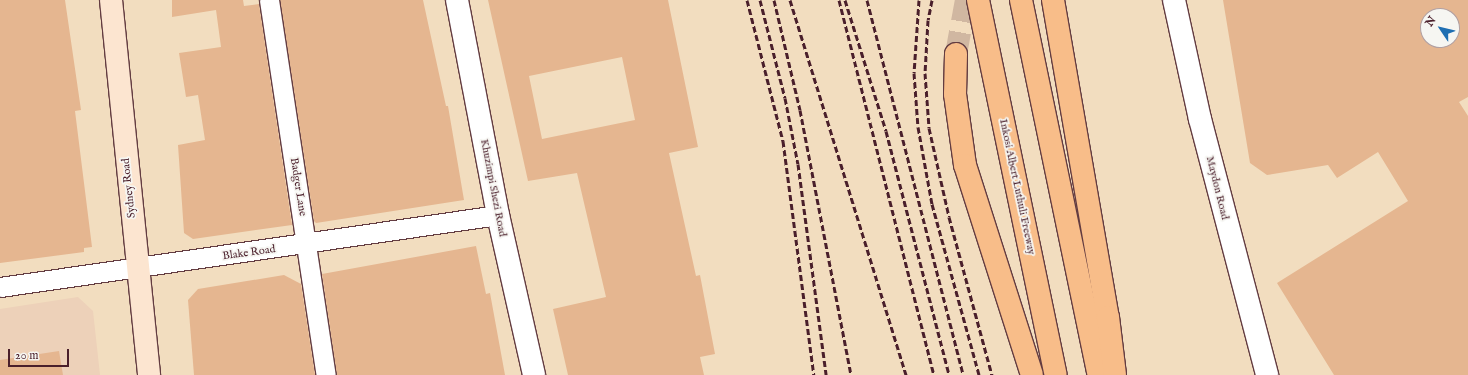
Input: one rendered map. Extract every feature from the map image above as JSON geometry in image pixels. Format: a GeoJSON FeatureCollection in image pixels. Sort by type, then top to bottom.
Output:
{"type":"FeatureCollection","features":[{"type":"Feature","properties":{"kind":"highway","name":"Inkosi Albert Luthuli Freeway"},"geometry":{"type":"LineString","coordinates":[[978,0],[1056,375]]}},
{"type":"Feature","properties":{"kind":"highway"},"geometry":{"type":"LineString","coordinates":[[1021,0],[1099,375]]}},
{"type":"Feature","properties":{"kind":"highway"},"geometry":{"type":"LineString","coordinates":[[1053,0],[1108,317],[1115,375]]}},
{"type":"Feature","properties":{"kind":"highway"},"geometry":{"type":"LineString","coordinates":[[956,54],[955,94],[965,165],[1032,375]]}},
{"type":"Feature","properties":{"kind":"main road","name":"Sydney Road"},"geometry":{"type":"LineString","coordinates":[[111,0],[137,269],[149,375]]}},
{"type":"Feature","properties":{"kind":"street","name":"Badger Lane"},"geometry":{"type":"LineString","coordinates":[[269,0],[326,375]]}},
{"type":"Feature","properties":{"kind":"street","name":"Khuzimpi Shezi Road"},"geometry":{"type":"LineString","coordinates":[[457,0],[498,215],[534,375]]}},
{"type":"Feature","properties":{"kind":"street","name":"Maydon Road"},"geometry":{"type":"LineString","coordinates":[[1174,0],[1200,119],[1267,375]]}},
{"type":"Feature","properties":{"kind":"street","name":"Blake Road"},"geometry":{"type":"LineString","coordinates":[[0,287],[137,269],[498,215]]}},
{"type":"Feature","properties":{"kind":"shaded area"},"geometry":{"type":"Polygon","coordinates":[[[78,297],[93,311],[100,375],[0,375],[0,309],[78,297]]]}},
{"type":"Feature","properties":{"kind":"building"},"geometry":{"type":"Polygon","coordinates":[[[0,0],[65,0],[81,110],[75,111],[92,247],[84,248],[84,252],[0,263],[0,0]]]}},
{"type":"Feature","properties":{"kind":"building"},"geometry":{"type":"Polygon","coordinates":[[[172,0],[243,0],[244,6],[259,4],[292,225],[193,239],[184,233],[178,145],[205,140],[198,95],[186,97],[179,53],[221,47],[216,10],[172,17],[172,0]]]}},
{"type":"Feature","properties":{"kind":"building"},"geometry":{"type":"Polygon","coordinates":[[[280,0],[423,0],[446,106],[448,106],[464,200],[316,223],[314,221],[280,0]]]}},
{"type":"Feature","properties":{"kind":"building"},"geometry":{"type":"Polygon","coordinates":[[[488,0],[668,0],[698,147],[669,153],[696,276],[700,275],[715,354],[700,357],[704,375],[568,375],[553,309],[606,297],[577,173],[528,181],[488,0]],[[622,57],[529,76],[542,139],[635,120],[622,57]]]}},
{"type":"Feature","properties":{"kind":"building"},"geometry":{"type":"Polygon","coordinates":[[[1223,0],[1468,0],[1468,97],[1459,102],[1468,116],[1468,375],[1334,375],[1277,283],[1408,201],[1378,152],[1337,178],[1328,165],[1267,175],[1250,163],[1223,0]]]}},
{"type":"Feature","properties":{"kind":"building"},"geometry":{"type":"Polygon","coordinates":[[[476,246],[486,294],[490,293],[505,375],[337,375],[322,274],[476,246]]]}},
{"type":"Feature","properties":{"kind":"building"},"geometry":{"type":"Polygon","coordinates":[[[284,275],[301,284],[315,375],[194,375],[188,300],[198,289],[284,275]]]}},
{"type":"Feature","properties":{"kind":"building"},"geometry":{"type":"Polygon","coordinates":[[[59,351],[63,375],[0,375],[0,360],[59,351]]]}},
{"type":"Feature","properties":{"kind":"tunnel"},"geometry":{"type":"LineString","coordinates":[[956,54],[966,0]]}},
{"type":"Feature","properties":{"kind":"railway"},"geometry":{"type":"LineString","coordinates":[[747,0],[783,141],[814,375]]}},
{"type":"Feature","properties":{"kind":"railway"},"geometry":{"type":"LineString","coordinates":[[760,0],[785,98],[798,164],[826,375]]}},
{"type":"Feature","properties":{"kind":"railway"},"geometry":{"type":"LineString","coordinates":[[774,0],[800,110],[851,375]]}},
{"type":"Feature","properties":{"kind":"railway"},"geometry":{"type":"LineString","coordinates":[[790,0],[906,375]]}},
{"type":"Feature","properties":{"kind":"railway"},"geometry":{"type":"LineString","coordinates":[[839,0],[934,375]]}},
{"type":"Feature","properties":{"kind":"railway"},"geometry":{"type":"LineString","coordinates":[[845,0],[886,131],[949,375]]}},
{"type":"Feature","properties":{"kind":"railway"},"geometry":{"type":"LineString","coordinates":[[867,0],[963,375]]}},
{"type":"Feature","properties":{"kind":"railway"},"geometry":{"type":"LineString","coordinates":[[919,0],[914,73],[918,127],[932,204],[979,375]]}},
{"type":"Feature","properties":{"kind":"railway"},"geometry":{"type":"LineString","coordinates":[[932,0],[928,20],[925,73],[929,128],[949,217],[992,375]]}}]}
